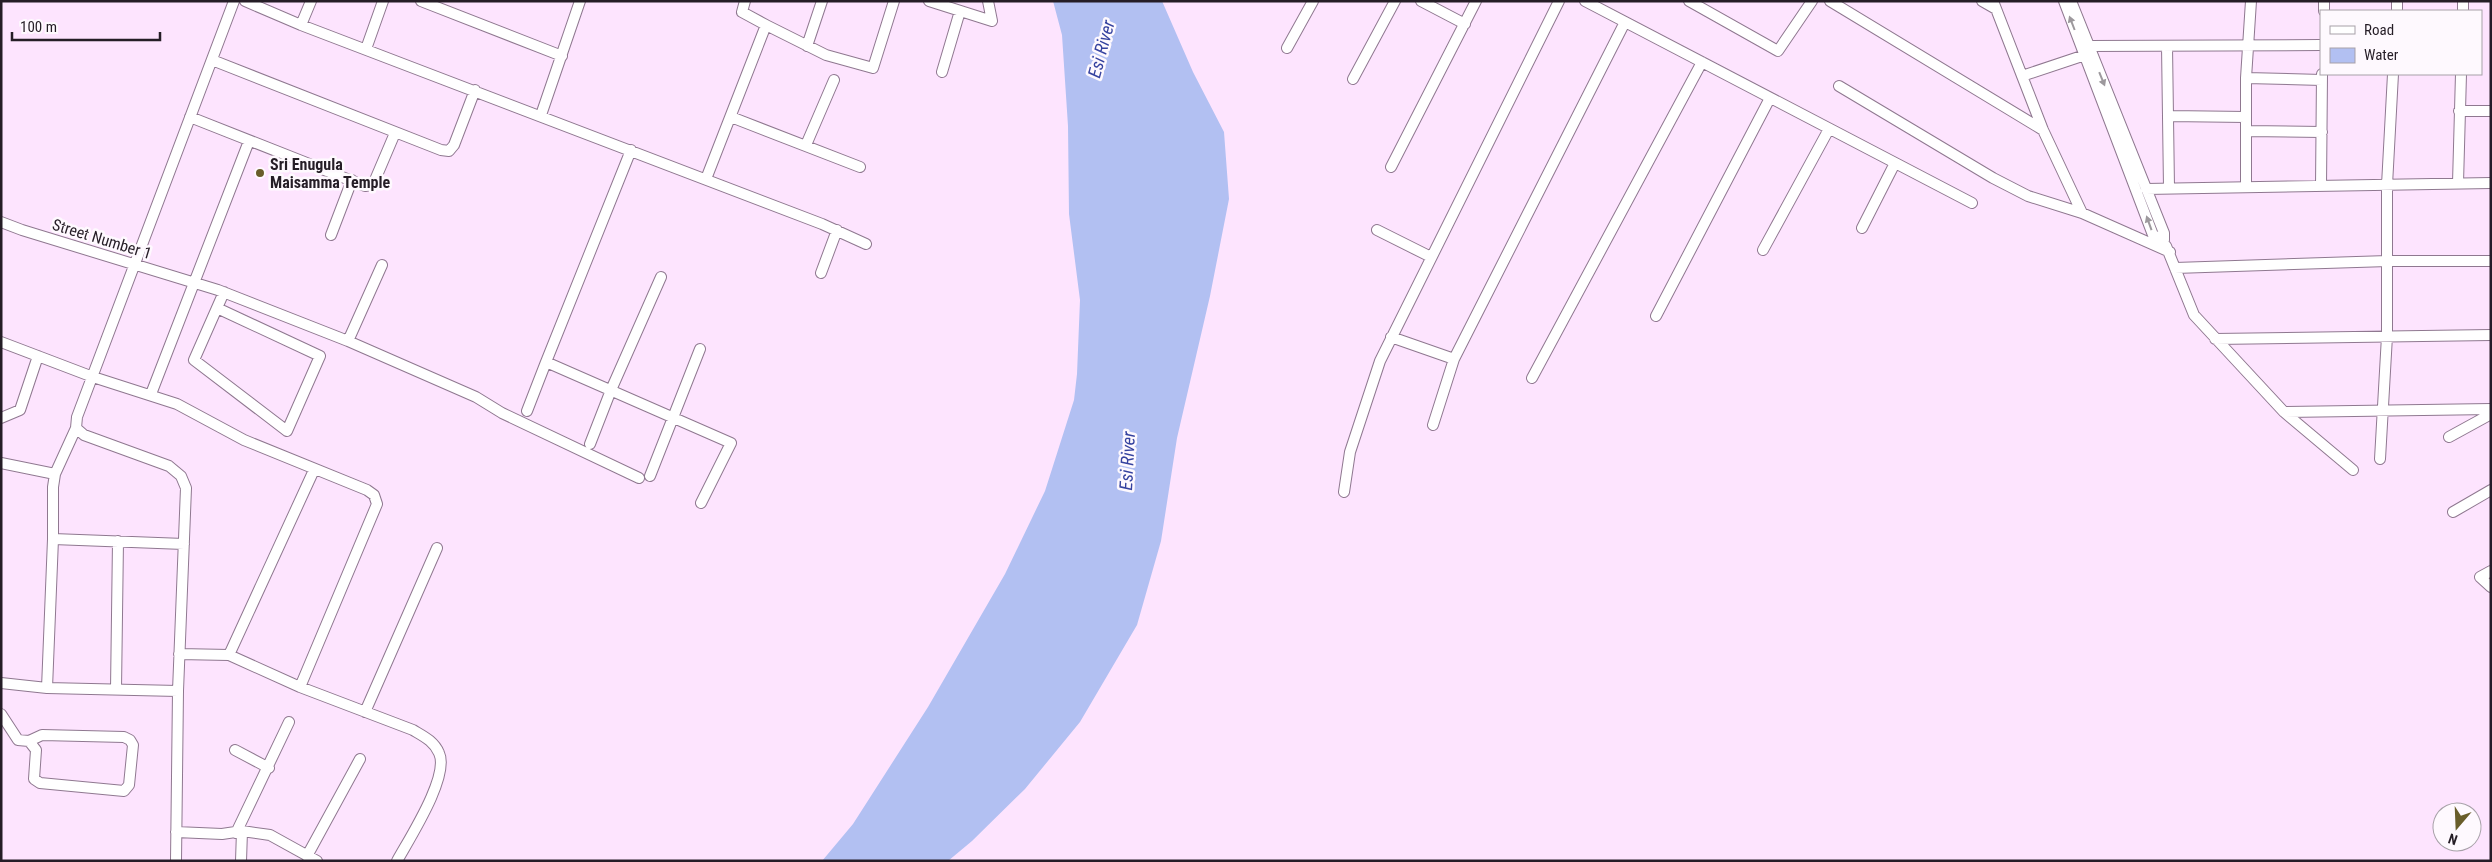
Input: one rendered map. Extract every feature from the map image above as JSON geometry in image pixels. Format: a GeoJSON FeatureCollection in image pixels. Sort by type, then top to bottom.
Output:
{"type":"FeatureCollection","features":[{"type":"Feature","properties":{"kind":"street"},"geometry":{"type":"LineString","coordinates":[[47,688],[53,540],[53,487],[55,474],[76,428],[77,417],[234,1]]}},
{"type":"Feature","properties":{"kind":"street"},"geometry":{"type":"LineString","coordinates":[[245,1],[302,25],[706,178],[837,230],[866,244]]}},
{"type":"Feature","properties":{"kind":"street"},"geometry":{"type":"LineString","coordinates":[[302,25],[311,1]]}},
{"type":"Feature","properties":{"kind":"street"},"geometry":{"type":"LineString","coordinates":[[366,49],[383,1]]}},
{"type":"Feature","properties":{"kind":"street"},"geometry":{"type":"LineString","coordinates":[[421,1],[562,56]]}},
{"type":"Feature","properties":{"kind":"street"},"geometry":{"type":"LineString","coordinates":[[541,115],[580,1]]}},
{"type":"Feature","properties":{"kind":"street"},"geometry":{"type":"LineString","coordinates":[[745,1],[742,12],[766,25],[826,55],[873,68],[894,1]]}},
{"type":"Feature","properties":{"kind":"street"},"geometry":{"type":"LineString","coordinates":[[807,46],[822,1]]}},
{"type":"Feature","properties":{"kind":"street"},"geometry":{"type":"LineString","coordinates":[[929,1],[992,20],[988,1]]}},
{"type":"Feature","properties":{"kind":"street"},"geometry":{"type":"LineString","coordinates":[[1287,48],[1313,1]]}},
{"type":"Feature","properties":{"kind":"street"},"geometry":{"type":"LineString","coordinates":[[1353,79],[1394,1]]}},
{"type":"Feature","properties":{"kind":"street"},"geometry":{"type":"LineString","coordinates":[[1421,1],[1464,24]]}},
{"type":"Feature","properties":{"kind":"street"},"geometry":{"type":"LineString","coordinates":[[1391,168],[1476,1]]}},
{"type":"Feature","properties":{"kind":"street"},"geometry":{"type":"LineString","coordinates":[[1344,492],[1350,452],[1380,361],[1559,1]]}},
{"type":"Feature","properties":{"kind":"street"},"geometry":{"type":"LineString","coordinates":[[1585,1],[1972,203]]}},
{"type":"Feature","properties":{"kind":"street"},"geometry":{"type":"LineString","coordinates":[[1689,1],[1778,51],[1812,1]]}},
{"type":"Feature","properties":{"kind":"street"},"geometry":{"type":"LineString","coordinates":[[1830,1],[2043,130]]}},
{"type":"Feature","properties":{"kind":"street"},"geometry":{"type":"LineString","coordinates":[[1982,1],[1994,5],[2043,130],[2082,213]]}},
{"type":"Feature","properties":{"kind":"street"},"geometry":{"type":"LineString","coordinates":[[2064,1],[2146,189],[2194,315],[2284,412],[2353,470]]}},
{"type":"Feature","properties":{"kind":"street"},"geometry":{"type":"LineString","coordinates":[[2072,1],[2087,51],[2153,235],[2164,240]]}},
{"type":"Feature","properties":{"kind":"street"},"geometry":{"type":"LineString","coordinates":[[2246,187],[2246,78],[2251,1]]}},
{"type":"Feature","properties":{"kind":"street"},"geometry":{"type":"LineString","coordinates":[[942,72],[960,11]]}},
{"type":"Feature","properties":{"kind":"street"},"geometry":{"type":"LineString","coordinates":[[1433,425],[1454,359],[1625,22]]}},
{"type":"Feature","properties":{"kind":"street"},"geometry":{"type":"LineString","coordinates":[[706,178],[766,25]]}},
{"type":"Feature","properties":{"kind":"street"},"geometry":{"type":"LineString","coordinates":[[2022,76],[2087,51],[2167,46],[2320,45]]}},
{"type":"Feature","properties":{"kind":"street"},"geometry":{"type":"LineString","coordinates":[[2167,46],[2169,188]]}},
{"type":"Feature","properties":{"kind":"street"},"geometry":{"type":"LineString","coordinates":[[212,60],[395,132],[449,151],[454,145],[475,90]]}},
{"type":"Feature","properties":{"kind":"street"},"geometry":{"type":"LineString","coordinates":[[1532,378],[1702,62]]}},
{"type":"Feature","properties":{"kind":"street"},"geometry":{"type":"LineString","coordinates":[[2380,459],[2387,336],[2387,185],[2393,75]]}},
{"type":"Feature","properties":{"kind":"street"},"geometry":{"type":"LineString","coordinates":[[2458,183],[2461,75]]}},
{"type":"Feature","properties":{"kind":"street"},"geometry":{"type":"LineString","coordinates":[[2246,78],[2322,77],[2321,186]]}},
{"type":"Feature","properties":{"kind":"street"},"geometry":{"type":"LineString","coordinates":[[806,145],[834,80]]}},
{"type":"Feature","properties":{"kind":"street"},"geometry":{"type":"LineString","coordinates":[[1839,86],[1993,178],[2028,196],[2082,213],[2170,252]]}},
{"type":"Feature","properties":{"kind":"street"},"geometry":{"type":"LineString","coordinates":[[1656,316],[1770,98]]}},
{"type":"Feature","properties":{"kind":"street"},"geometry":{"type":"LineString","coordinates":[[2459,111],[2491,112]]}},
{"type":"Feature","properties":{"kind":"street"},"geometry":{"type":"LineString","coordinates":[[2169,116],[2246,117]]}},
{"type":"Feature","properties":{"kind":"street"},"geometry":{"type":"LineString","coordinates":[[190,117],[364,186],[371,185],[375,180],[395,132]]}},
{"type":"Feature","properties":{"kind":"street"},"geometry":{"type":"LineString","coordinates":[[730,117],[806,145],[860,168]]}},
{"type":"Feature","properties":{"kind":"street"},"geometry":{"type":"LineString","coordinates":[[1763,250],[1829,129]]}},
{"type":"Feature","properties":{"kind":"street"},"geometry":{"type":"LineString","coordinates":[[2246,131],[2322,132]]}},
{"type":"Feature","properties":{"kind":"street"},"geometry":{"type":"LineString","coordinates":[[152,394],[249,141]]}},
{"type":"Feature","properties":{"kind":"street"},"geometry":{"type":"LineString","coordinates":[[527,411],[631,150]]}},
{"type":"Feature","properties":{"kind":"street"},"geometry":{"type":"LineString","coordinates":[[1862,228],[1895,163]]}},
{"type":"Feature","properties":{"kind":"street"},"geometry":{"type":"LineString","coordinates":[[331,235],[352,180]]}},
{"type":"Feature","properties":{"kind":"street"},"geometry":{"type":"LineString","coordinates":[[2146,189],[2491,183]]}},
{"type":"Feature","properties":{"kind":"street","name":"Street Number 1"},"geometry":{"type":"LineString","coordinates":[[1,222],[224,292],[348,341],[476,397],[502,413],[639,478]]}},
{"type":"Feature","properties":{"kind":"street"},"geometry":{"type":"LineString","coordinates":[[821,273],[837,230]]}},
{"type":"Feature","properties":{"kind":"street"},"geometry":{"type":"LineString","coordinates":[[1377,230],[1431,257]]}},
{"type":"Feature","properties":{"kind":"street"},"geometry":{"type":"LineString","coordinates":[[2175,268],[2388,261],[2491,261]]}},
{"type":"Feature","properties":{"kind":"street"},"geometry":{"type":"LineString","coordinates":[[348,341],[382,265]]}},
{"type":"Feature","properties":{"kind":"street"},"geometry":{"type":"LineString","coordinates":[[590,444],[611,390],[660,278]]}},
{"type":"Feature","properties":{"kind":"street"},"geometry":{"type":"LineString","coordinates":[[217,308],[320,356],[286,430],[194,360],[224,292]]}},
{"type":"Feature","properties":{"kind":"street"},"geometry":{"type":"LineString","coordinates":[[2215,339],[2491,335]]}},
{"type":"Feature","properties":{"kind":"street"},"geometry":{"type":"LineString","coordinates":[[1391,337],[1454,359]]}},
{"type":"Feature","properties":{"kind":"street"},"geometry":{"type":"LineString","coordinates":[[1,342],[93,377],[152,394],[178,404],[244,440],[367,490],[374,495],[377,504],[300,687]]}},
{"type":"Feature","properties":{"kind":"street"},"geometry":{"type":"LineString","coordinates":[[650,476],[700,349]]}},
{"type":"Feature","properties":{"kind":"street"},"geometry":{"type":"LineString","coordinates":[[1,418],[20,410],[38,356]]}},
{"type":"Feature","properties":{"kind":"street"},"geometry":{"type":"LineString","coordinates":[[546,362],[731,443],[701,503]]}},
{"type":"Feature","properties":{"kind":"street"},"geometry":{"type":"LineString","coordinates":[[2284,412],[2491,409]]}},
{"type":"Feature","properties":{"kind":"street"},"geometry":{"type":"LineString","coordinates":[[2448,437],[2491,414]]}},
{"type":"Feature","properties":{"kind":"street"},"geometry":{"type":"LineString","coordinates":[[76,428],[84,435],[169,466],[181,476],[186,488],[178,691],[176,861]]}},
{"type":"Feature","properties":{"kind":"street"},"geometry":{"type":"LineString","coordinates":[[1,463],[55,474]]}},
{"type":"Feature","properties":{"kind":"street"},"geometry":{"type":"LineString","coordinates":[[230,655],[314,470]]}},
{"type":"Feature","properties":{"kind":"street"},"geometry":{"type":"LineString","coordinates":[[2453,512],[2491,490]]}},
{"type":"Feature","properties":{"kind":"street"},"geometry":{"type":"LineString","coordinates":[[53,540],[184,544]]}},
{"type":"Feature","properties":{"kind":"street"},"geometry":{"type":"LineString","coordinates":[[116,689],[118,541]]}},
{"type":"Feature","properties":{"kind":"street"},"geometry":{"type":"LineString","coordinates":[[365,712],[437,548]]}},
{"type":"Feature","properties":{"kind":"street"},"geometry":{"type":"LineString","coordinates":[[2491,571],[2480,577],[2491,587]]}},
{"type":"Feature","properties":{"kind":"street"},"geometry":{"type":"LineString","coordinates":[[180,654],[230,655],[300,687],[428,738],[440,753],[441,768],[434,791],[397,861]]}},
{"type":"Feature","properties":{"kind":"street"},"geometry":{"type":"LineString","coordinates":[[1,683],[47,688],[178,691]]}},
{"type":"Feature","properties":{"kind":"street"},"geometry":{"type":"LineString","coordinates":[[1,714],[18,740],[28,741],[42,735],[124,738],[130,740],[133,745],[129,784],[124,791],[40,783],[34,779],[36,750],[28,741]]}},
{"type":"Feature","properties":{"kind":"street"},"geometry":{"type":"LineString","coordinates":[[241,861],[239,832],[289,722]]}},
{"type":"Feature","properties":{"kind":"street"},"geometry":{"type":"LineString","coordinates":[[235,750],[269,768]]}},
{"type":"Feature","properties":{"kind":"street"},"geometry":{"type":"LineString","coordinates":[[176,832],[222,834],[239,832],[270,835],[312,858],[360,759]]}},
{"type":"Feature","properties":{"kind":"water","name":"Esi River"},"geometry":{"type":"Polygon","coordinates":[[[1053,1],[1162,1],[1193,72],[1224,132],[1229,199],[1210,296],[1177,438],[1161,541],[1137,625],[1080,722],[1025,789],[972,841],[948,861],[822,861],[853,824],[928,707],[1005,574],[1045,491],[1074,400],[1080,300],[1069,214],[1068,126],[1062,35],[1053,1]]]}},
{"type":"Feature","properties":{"kind":"place","name":"Sri Enugula Maisamma Temple"},"geometry":{"type":"Point","coordinates":[260,173]}}]}
